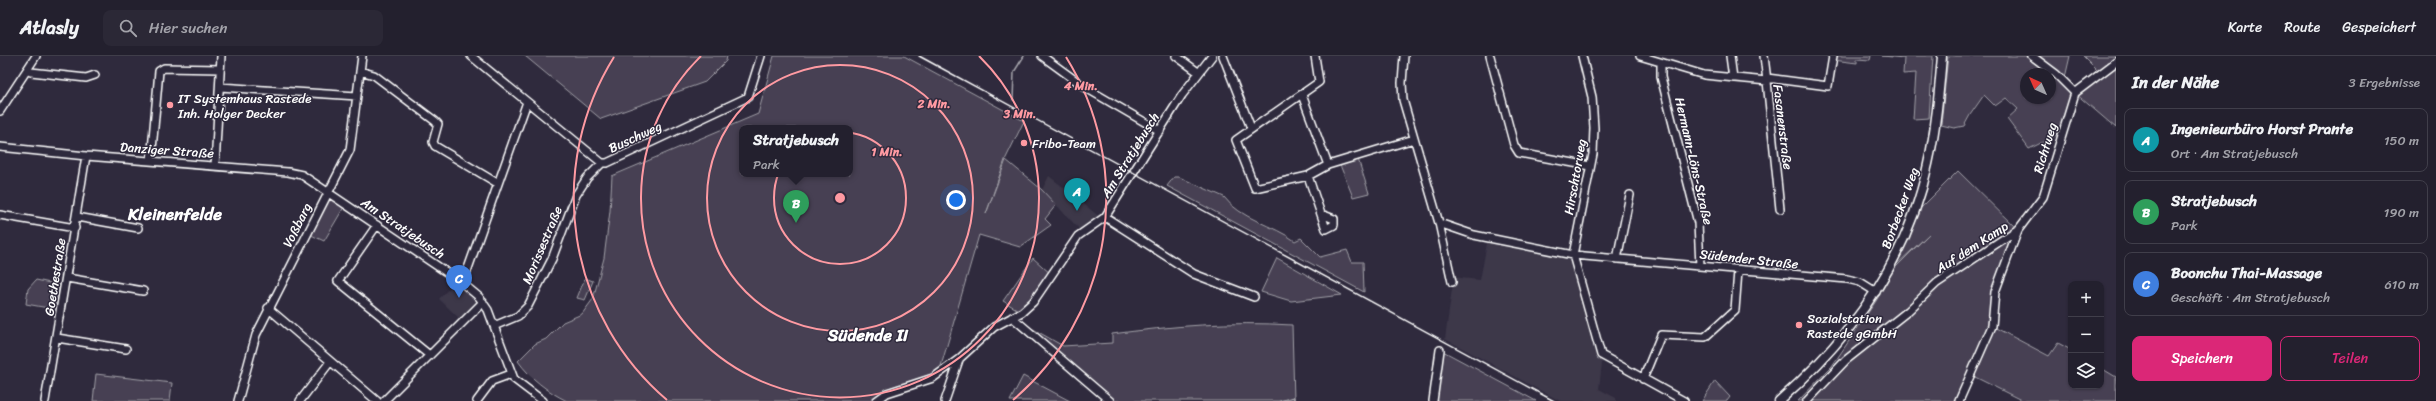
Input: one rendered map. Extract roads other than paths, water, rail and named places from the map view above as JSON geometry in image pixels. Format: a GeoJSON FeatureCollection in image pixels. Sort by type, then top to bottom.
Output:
{"type":"FeatureCollection","features":[{"type":"Feature","properties":{"kind":"street"},"geometry":{"type":"LineString","coordinates":[[0,111],[36,56]]}},
{"type":"Feature","properties":{"kind":"street"},"geometry":{"type":"LineString","coordinates":[[215,166],[222,56]]}},
{"type":"Feature","properties":{"kind":"street","name":"Voßbarg"},"geometry":{"type":"LineString","coordinates":[[238,401],[256,334],[350,150],[362,56]]}},
{"type":"Feature","properties":{"kind":"street","name":"Buschweg"},"geometry":{"type":"LineString","coordinates":[[471,56],[602,163],[607,163],[748,97],[761,56]]}},
{"type":"Feature","properties":{"kind":"street"},"geometry":{"type":"LineString","coordinates":[[1042,56],[1086,88],[1160,131]]}},
{"type":"Feature","properties":{"kind":"street"},"geometry":{"type":"LineString","coordinates":[[1176,56],[1198,72]]}},
{"type":"Feature","properties":{"kind":"street","name":"Am Stratjebusch"},"geometry":{"type":"LineString","coordinates":[[876,401],[887,393],[933,378],[959,359],[994,327],[1022,312],[1037,299],[1078,236],[1105,217],[1198,72],[1212,56]]}},
{"type":"Feature","properties":{"kind":"street"},"geometry":{"type":"LineString","coordinates":[[1223,56],[1251,128]]}},
{"type":"Feature","properties":{"kind":"street"},"geometry":{"type":"LineString","coordinates":[[1315,56],[1319,82],[1302,95],[1251,128],[1236,140],[1255,188],[1308,176],[1328,165],[1414,139]]}},
{"type":"Feature","properties":{"kind":"street"},"geometry":{"type":"LineString","coordinates":[[1404,56],[1402,90],[1414,139],[1439,223],[1452,282]]}},
{"type":"Feature","properties":{"kind":"street"},"geometry":{"type":"LineString","coordinates":[[1490,56],[1514,145],[1519,153],[1590,166]]}},
{"type":"Feature","properties":{"kind":"street","name":"Hirschtorweg"},"geometry":{"type":"LineString","coordinates":[[1573,255],[1593,154],[1594,113],[1582,56]]}},
{"type":"Feature","properties":{"kind":"street","name":"Fasanenstraße"},"geometry":{"type":"LineString","coordinates":[[1640,56],[1704,75],[1767,80],[1780,209]]}},
{"type":"Feature","properties":{"kind":"street"},"geometry":{"type":"LineString","coordinates":[[1730,56],[1733,78]]}},
{"type":"Feature","properties":{"kind":"street"},"geometry":{"type":"LineString","coordinates":[[1764,56],[1767,80],[1828,86],[1833,56]]}},
{"type":"Feature","properties":{"kind":"street","name":"Borbecker Weg"},"geometry":{"type":"LineString","coordinates":[[1779,401],[1832,350],[1876,292],[1905,235],[1924,178],[1935,129],[1942,56]]}},
{"type":"Feature","properties":{"kind":"street"},"geometry":{"type":"LineString","coordinates":[[2032,56],[2056,74],[2075,93],[2116,62]]}},
{"type":"Feature","properties":{"kind":"street","name":"Hermann-Löns-Straße"},"geometry":{"type":"LineString","coordinates":[[1661,63],[1661,77],[1698,223],[1700,266]]}},
{"type":"Feature","properties":{"kind":"street"},"geometry":{"type":"LineString","coordinates":[[151,161],[159,71],[164,68],[220,69]]}},
{"type":"Feature","properties":{"kind":"street"},"geometry":{"type":"LineString","coordinates":[[27,70],[31,72],[86,78],[95,74]]}},
{"type":"Feature","properties":{"kind":"street"},"geometry":{"type":"LineString","coordinates":[[360,71],[374,75],[436,121],[438,124],[433,142],[435,146],[497,183]]}},
{"type":"Feature","properties":{"kind":"street"},"geometry":{"type":"LineString","coordinates":[[220,87],[357,96]]}},
{"type":"Feature","properties":{"kind":"street","name":"Richtweg"},"geometry":{"type":"LineString","coordinates":[[2018,230],[2043,197],[2075,93]]}},
{"type":"Feature","properties":{"kind":"street"},"geometry":{"type":"LineString","coordinates":[[1302,95],[1328,165]]}},
{"type":"Feature","properties":{"kind":"street"},"geometry":{"type":"LineString","coordinates":[[461,282],[465,277],[497,183],[527,102]]}},
{"type":"Feature","properties":{"kind":"street","name":"Danziger Straße"},"geometry":{"type":"LineString","coordinates":[[0,147],[86,156],[295,173],[310,179],[328,191]]}},
{"type":"Feature","properties":{"kind":"street","name":"Goethestraße"},"geometry":{"type":"LineString","coordinates":[[45,401],[57,338],[86,156]]}},
{"type":"Feature","properties":{"kind":"street","name":"Morissestraße"},"geometry":{"type":"LineString","coordinates":[[494,326],[518,316],[528,306],[552,259],[576,195],[586,178],[602,163]]}},
{"type":"Feature","properties":{"kind":"street"},"geometry":{"type":"LineString","coordinates":[[1308,176],[1321,214]]}},
{"type":"Feature","properties":{"kind":"street","name":"Am Stratjebusch"},"geometry":{"type":"LineString","coordinates":[[328,191],[461,282],[483,302],[494,326],[514,379],[528,392],[543,401]]}},
{"type":"Feature","properties":{"kind":"street"},"geometry":{"type":"LineString","coordinates":[[1617,259],[1630,195]]}},
{"type":"Feature","properties":{"kind":"street"},"geometry":{"type":"LineString","coordinates":[[0,215],[75,228]]}},
{"type":"Feature","properties":{"kind":"street"},"geometry":{"type":"LineString","coordinates":[[77,217],[138,228]]}},
{"type":"Feature","properties":{"kind":"street"},"geometry":{"type":"LineString","coordinates":[[1105,217],[1194,274],[1254,297]]}},
{"type":"Feature","properties":{"kind":"street","name":"Südender Straße"},"geometry":{"type":"LineString","coordinates":[[1439,223],[1474,235],[1573,255],[1700,266],[1738,271],[1847,279],[1860,282],[1876,292]]}},
{"type":"Feature","properties":{"kind":"street"},"geometry":{"type":"LineString","coordinates":[[377,224],[338,281],[428,354]]}},
{"type":"Feature","properties":{"kind":"street","name":"Auf dem Kamp"},"geometry":{"type":"LineString","coordinates":[[1807,401],[1846,360],[1908,311],[1938,283],[2018,230]]}},
{"type":"Feature","properties":{"kind":"street","name":"Auf dem Kamp"},"geometry":{"type":"LineString","coordinates":[[1959,401],[1992,326],[1995,292],[2018,230]]}},
{"type":"Feature","properties":{"kind":"street"},"geometry":{"type":"LineString","coordinates":[[1573,255],[1601,355],[1684,401]]}},
{"type":"Feature","properties":{"kind":"street"},"geometry":{"type":"LineString","coordinates":[[1643,379],[1661,335],[1705,337],[1736,310],[1738,271]]}},
{"type":"Feature","properties":{"kind":"street"},"geometry":{"type":"LineString","coordinates":[[67,278],[143,291]]}},
{"type":"Feature","properties":{"kind":"street"},"geometry":{"type":"LineString","coordinates":[[384,401],[428,354],[483,302]]}},
{"type":"Feature","properties":{"kind":"street"},"geometry":{"type":"LineString","coordinates":[[268,308],[377,401]]}},
{"type":"Feature","properties":{"kind":"street"},"geometry":{"type":"LineString","coordinates":[[1012,317],[1110,401]]}},
{"type":"Feature","properties":{"kind":"street"},"geometry":{"type":"LineString","coordinates":[[57,338],[126,349]]}},
{"type":"Feature","properties":{"kind":"street"},"geometry":{"type":"LineString","coordinates":[[1433,401],[1440,350]]}},
{"type":"Feature","properties":{"kind":"street"},"geometry":{"type":"LineString","coordinates":[[945,401],[959,359]]}},
{"type":"Feature","properties":{"kind":"street"},"geometry":{"type":"LineString","coordinates":[[300,401],[330,362]]}},
{"type":"Feature","properties":{"kind":"street"},"geometry":{"type":"LineString","coordinates":[[477,401],[492,381],[511,374]]}},
{"type":"Feature","properties":{"kind":"waterway"},"geometry":{"type":"LineString","coordinates":[[1013,100],[1014,72],[1024,56]]}},
{"type":"Feature","properties":{"kind":"waterway"},"geometry":{"type":"LineString","coordinates":[[1280,401],[1294,397],[1294,401]]}},
{"type":"Feature","properties":{"kind":"railway"},"geometry":{"type":"LineString","coordinates":[[919,56],[1554,401]]}},
{"type":"Feature","properties":{"kind":"place","name":"IT Systemhaus Rastede Inh. Holger Decker"},"geometry":{"type":"Point","coordinates":[170,105]}},
{"type":"Feature","properties":{"kind":"place","name":"Fribo-Team"},"geometry":{"type":"Point","coordinates":[1024,143]}},
{"type":"Feature","properties":{"kind":"place","name":"Ingenieurbüro Horst Prante"},"geometry":{"type":"Point","coordinates":[1077,211]}},
{"type":"Feature","properties":{"kind":"place","name":"Stratjebusch"},"geometry":{"type":"Point","coordinates":[796,223]}},
{"type":"Feature","properties":{"kind":"place","name":"Boonchu Thai-Massage"},"geometry":{"type":"Point","coordinates":[459,298]}},
{"type":"Feature","properties":{"kind":"place","name":"Sozialstation Rastede gGmbH"},"geometry":{"type":"Point","coordinates":[1799,325]}},
{"type":"Feature","properties":{"kind":"district","name":"Kleinenfelde"},"geometry":{"type":"Point","coordinates":[175,214]}},
{"type":"Feature","properties":{"kind":"district","name":"Südende II"},"geometry":{"type":"Point","coordinates":[868,335]}}]}
